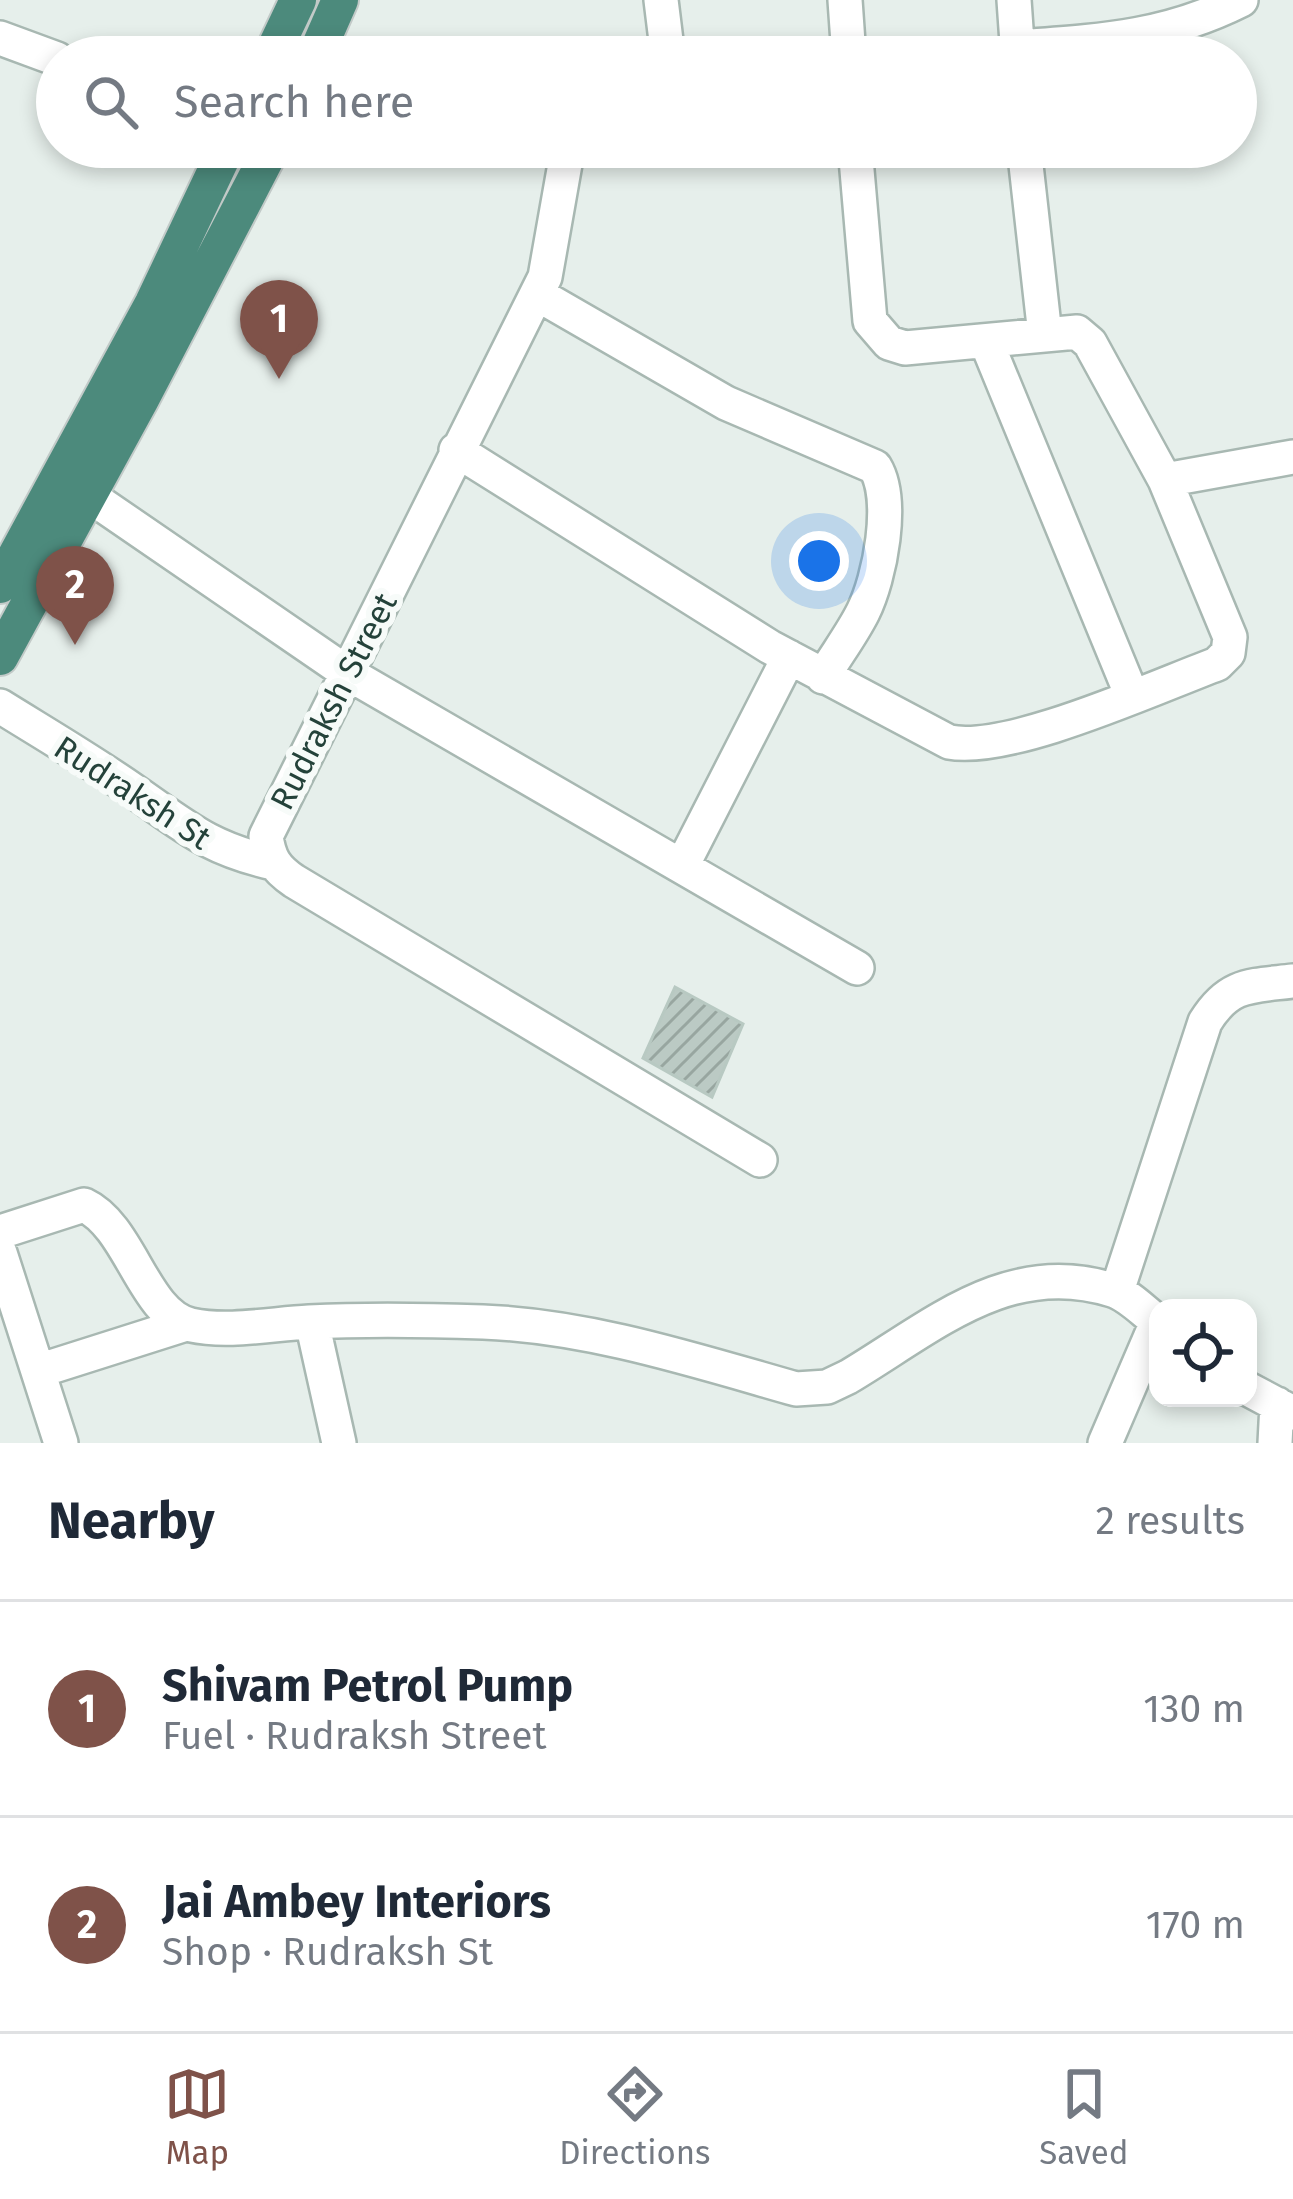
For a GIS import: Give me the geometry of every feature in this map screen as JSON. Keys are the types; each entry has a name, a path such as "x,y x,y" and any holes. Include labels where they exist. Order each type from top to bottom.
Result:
{"highway":[{"path":"281,36 298,0"},
{"path":"324,36 340,0"},
{"path":"0,585 143,322 217,168"},
{"path":"0,657 261,168"}],"street":[{"path":"661,0 665,36"},
{"path":"845,0 848,36"},
{"path":"1015,0 1017,36"},
{"path":"1140,36 1169,30 1241,0"},
{"path":"0,38 36,51"},
{"name":"Rudraksh Street","path":"273,863 266,836 545,278 565,168"},
{"path":"456,450 789,657 913,726 967,746 1060,722 1216,664 1228,653 1230,637 1165,480 1090,343 1078,332 905,349 877,332 871,321 857,168"},
{"path":"1026,168 1045,334"},
{"path":"536,294 726,403 875,467 886,496 874,587 823,676"},
{"path":"986,341 1132,696"},
{"path":"1165,480 1293,458"},
{"path":"88,495 349,674 857,968"},
{"path":"682,866 789,657"},
{"name":"Rudraksh St","path":"0,706 188,831 234,854 273,863"},
{"path":"273,863 294,881 760,1160"},
{"path":"1117,1291 1205,1022 1218,1000 1235,990 1293,981"},
{"path":"0,1232 84,1205 102,1214 165,1310 186,1324"},
{"path":"0,1253 61,1443"},
{"path":"38,1371 186,1324 223,1328 312,1322 488,1322 615,1340 796,1389 827,1387 848,1377 986,1294 1012,1285 1042,1281 1117,1291 1149,1315"},
{"path":"312,1322 338,1443"},
{"path":"1106,1443 1149,1343"},
{"path":"1273,1402 1276,1443"}],"building":[{"path":"675,987 743,1024 712,1097 643,1058"}],"place":[{"name":"Shivam Petrol Pump","path":"279,379"},
{"name":"Jai Ambey Interiors","path":"75,645"}]}
